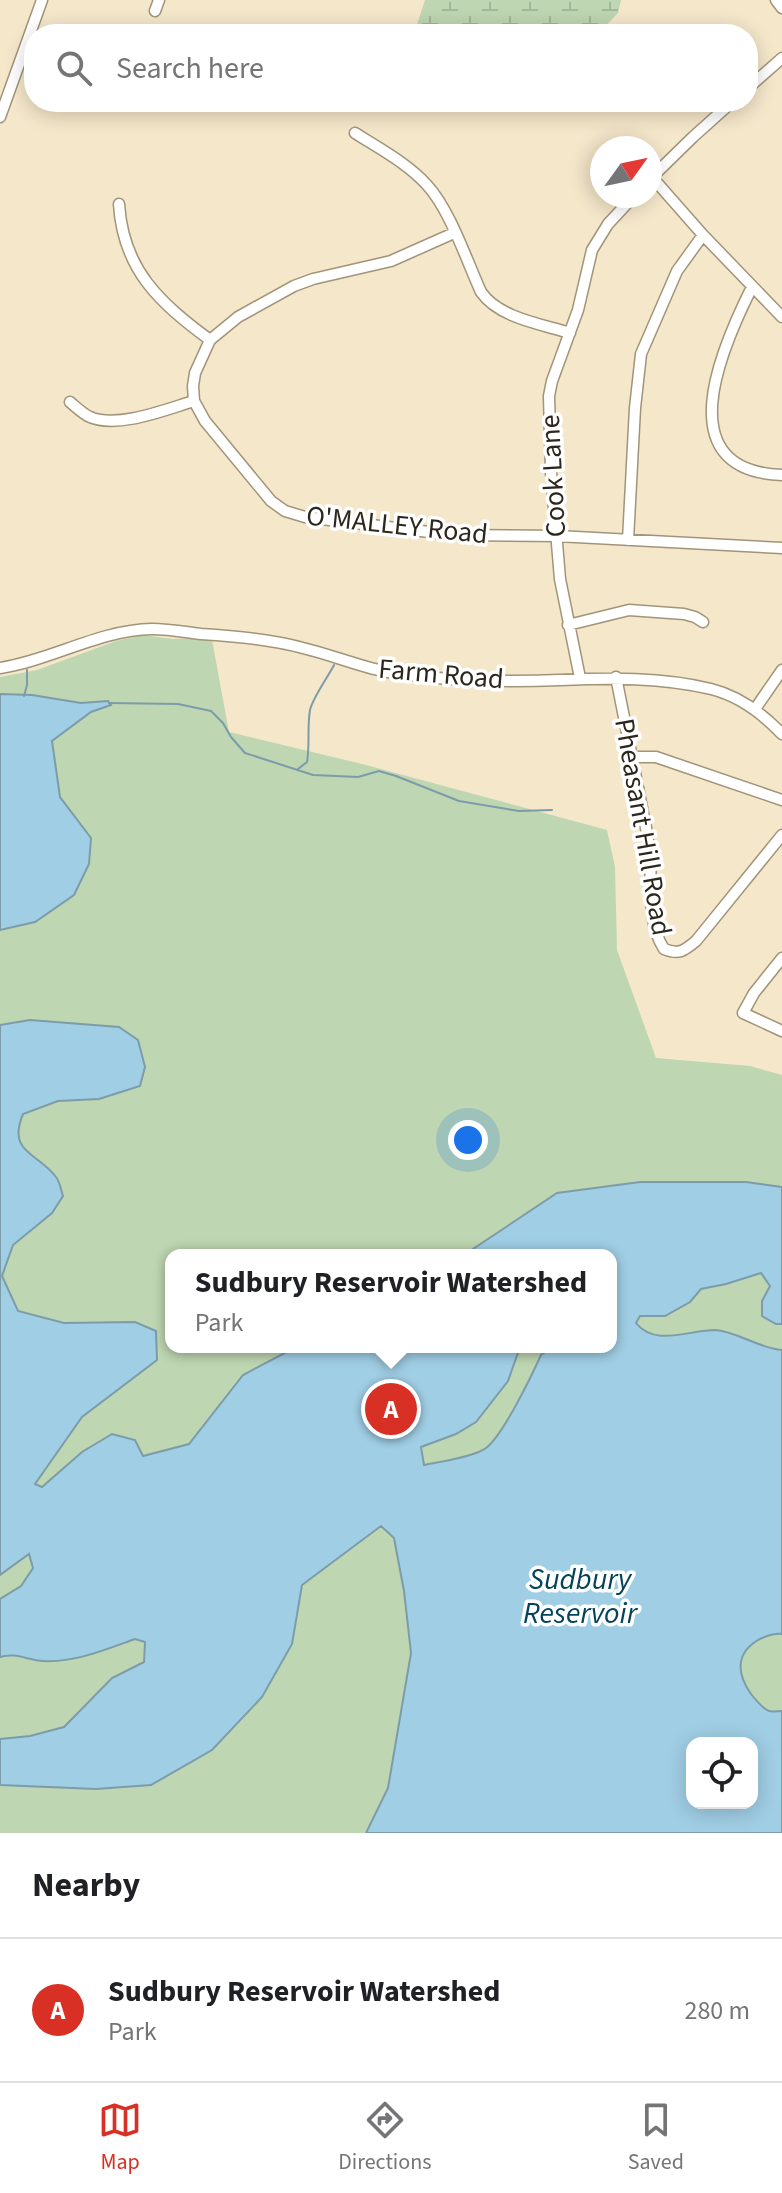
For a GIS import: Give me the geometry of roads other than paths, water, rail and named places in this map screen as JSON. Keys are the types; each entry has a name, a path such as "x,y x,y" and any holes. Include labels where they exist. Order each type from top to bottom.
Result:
{"street":[{"path":"33,24 42,0"},
{"path":"776,0 782,8"},
{"path":"0,117 24,50"},
{"path":"758,79 782,58"},
{"path":"662,167 721,112"},
{"path":"355,133 400,162 421,179 439,201 481,292 492,304 524,319 570,333"},
{"path":"662,190 782,317"},
{"path":"119,204 122,231 138,271 167,305 210,340"},
{"name":"Cook Lane","path":"580,678 560,579 551,472 549,396 599,236 621,208"},
{"path":"70,402 90,417 112,421 155,413 194,401 195,373 210,340 238,317 294,286 391,261 454,233"},
{"path":"628,540 641,354 677,271 703,235"},
{"path":"752,287 736,320 714,386 712,430 726,455 737,465 782,475"},
{"name":"O'MALLEY Road","path":"194,401 205,421 271,501 291,513 454,535 557,536 782,548"},
{"path":"568,625 629,610 688,614 703,622"},
{"name":"Farm Road","path":"0,668 38,660 110,634 155,629 291,645 364,668 409,675 470,680 616,677 712,689 755,709 782,734"},
{"path":"755,709 782,670"},
{"name":"Pheasant Hill Road","path":"616,677 650,859 654,926 664,949 675,953 684,951 696,941 782,835"},
{"path":"631,757 656,757 782,800"},
{"path":"782,958 754,993 743,1013 782,1031"}],"water":[{"path":"0,694 32,695 81,703 108,701 111,705 91,712 52,741 60,797 91,838 89,864 74,895 35,922 0,930"},
{"name":"Sudbury Reservoir","path":"30,1020 119,1027 138,1040 145,1067 140,1086 99,1099 58,1101 23,1114 19,1127 21,1144 56,1177 63,1196 52,1213 13,1245 2,1276 18,1311 64,1323 135,1322 156,1331 157,1360 82,1417 35,1484 42,1487 82,1452 112,1434 135,1440 143,1456 189,1444 243,1375 285,1353 518,1353 508,1381 476,1422 456,1434 421,1447 424,1465 481,1451 493,1441 508,1419 544,1353 617,1353 617,1249 473,1249 557,1193 640,1182 746,1182 782,1187 782,1324 762,1316 762,1301 770,1286 761,1273 701,1289 690,1302 665,1316 640,1316 636,1323 644,1330 662,1336 715,1330 782,1350 782,1634 767,1636 751,1646 742,1658 741,1672 751,1694 764,1708 782,1711 782,1833 366,1833 388,1788 411,1653 394,1538 381,1526 302,1585 292,1644 262,1697 212,1750 151,1785 96,1789 0,1785 0,1739 30,1736 64,1727 112,1678 144,1662 145,1642 135,1639 67,1660 37,1660 11,1655 0,1657 0,1599 21,1586 33,1568 29,1554 0,1575 0,1025"}],"waterway":[{"path":"298,769 307,762 312,705 334,665"},
{"path":"24,696 27,670"},
{"path":"109,703 178,704 211,711 245,753 313,775 358,777 379,771 459,801 519,811 552,810"}],"place":[{"name":"Sudbury Reservoir Watershed","path":"391,1409"}]}
